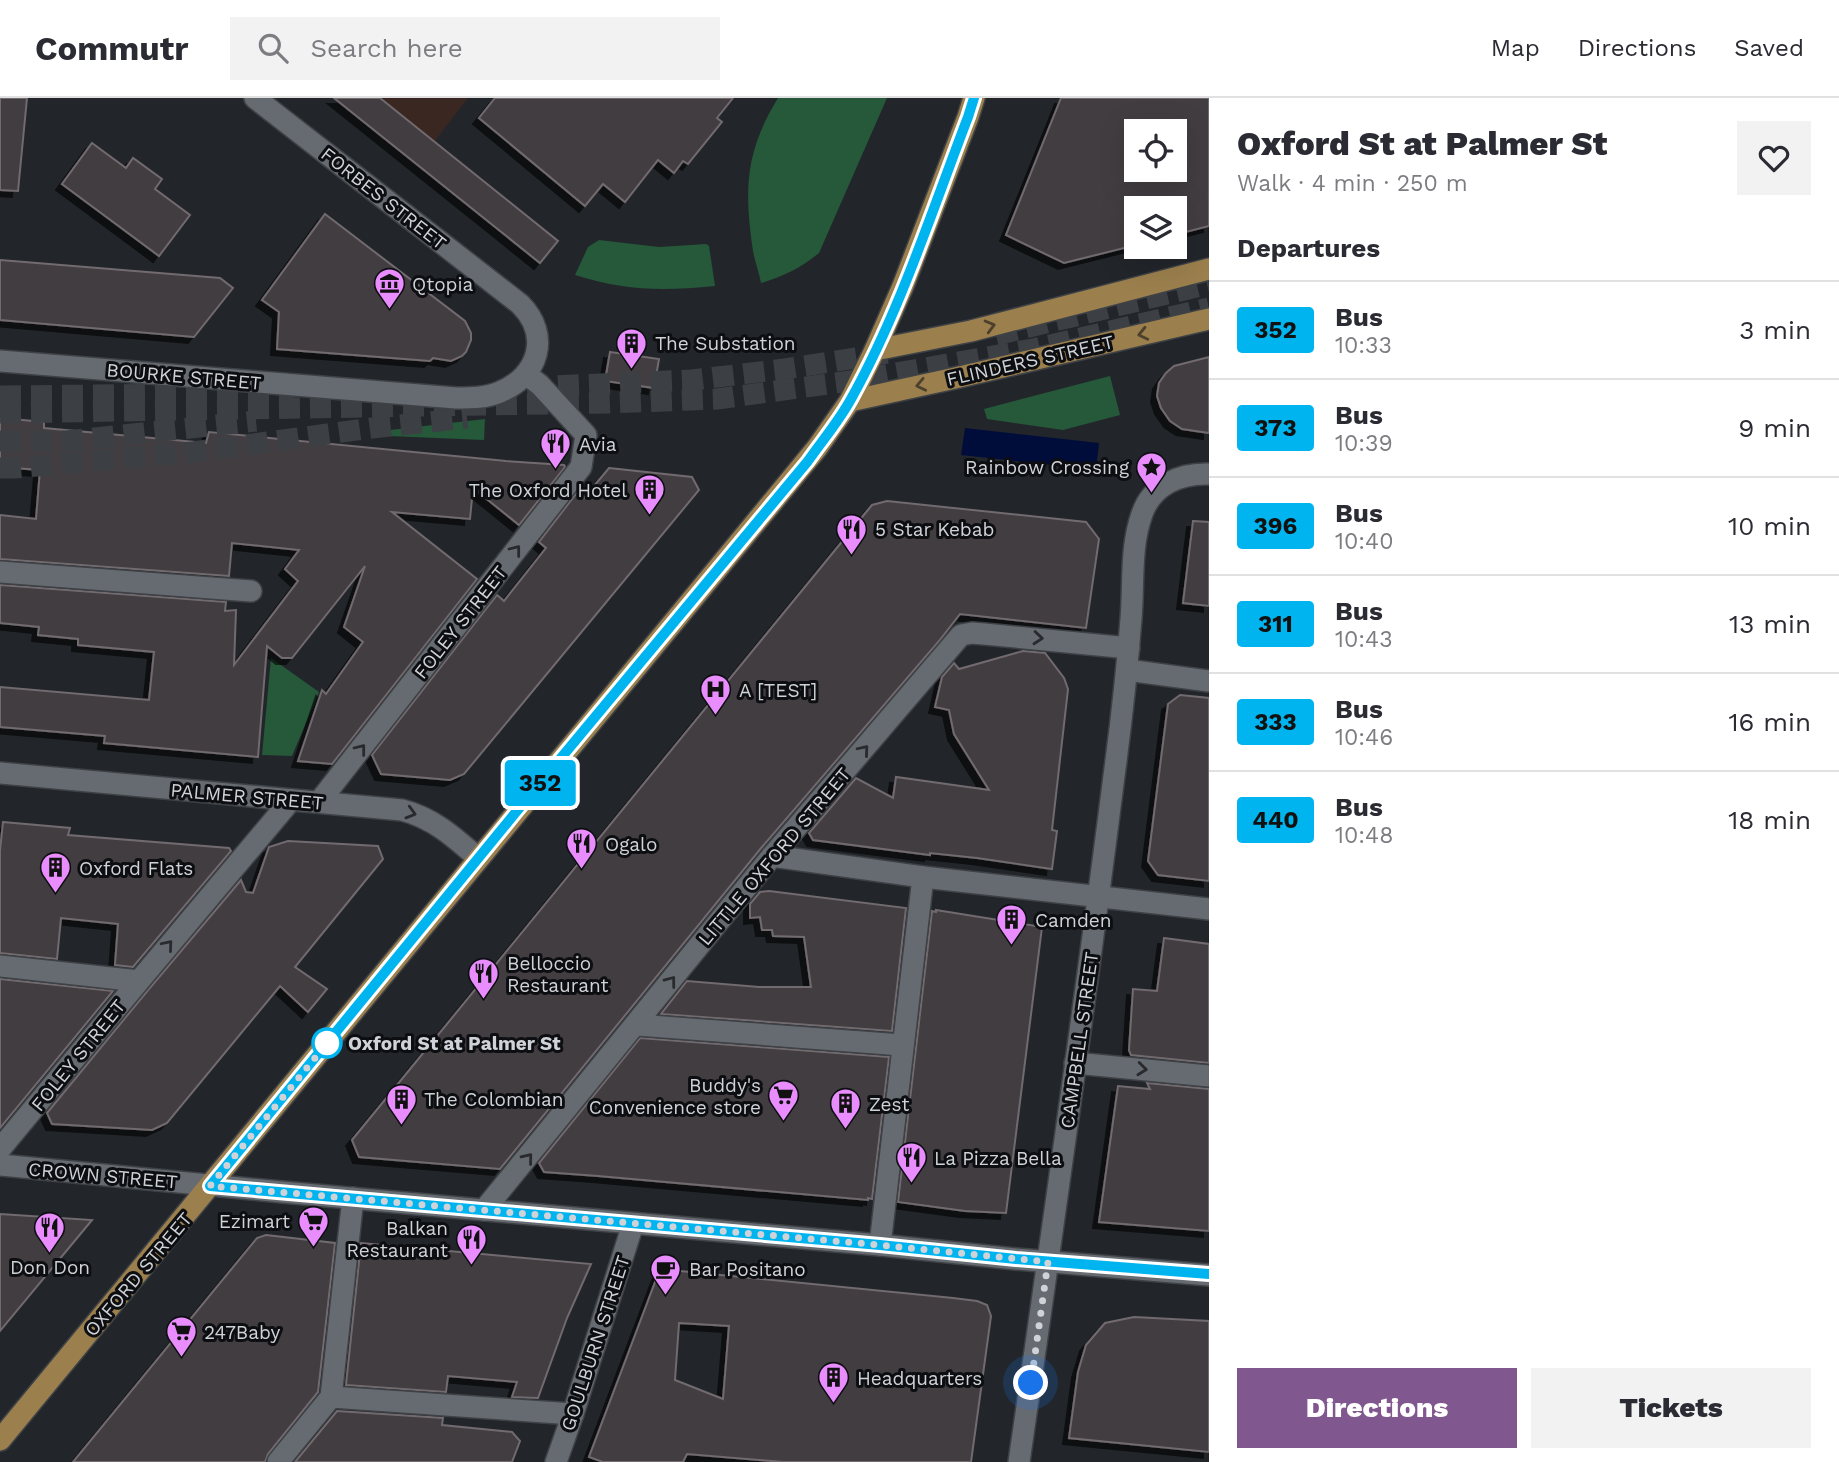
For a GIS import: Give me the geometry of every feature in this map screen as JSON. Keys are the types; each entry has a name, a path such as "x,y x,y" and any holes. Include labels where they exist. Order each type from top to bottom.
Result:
{"main road":[{"name":"OXFORD STREET","path":"0,1440 808,461 850,401 876,349 906,278 971,104 979,98"},
{"path":"876,349 971,331 1209,269"},
{"name":"FLINDERS STREET","path":"850,401 1209,319"}],"street":[{"name":"FORBES STREET","path":"255,98 528,312 537,333 538,349 526,374"},
{"name":"BOURKE STREET","path":"0,361 456,398 487,396 500,392 526,374"},
{"name":"FOLEY STREET","path":"319,802 581,467 586,435 540,385 526,374"},
{"name":"CAMPBELL STREET","path":"1019,1462 1099,895 1127,670 1135,545 1143,511 1152,494 1178,477 1195,473 1209,474"},
{"path":"0,572 251,591"},
{"name":"LITTLE OXFORD STREET","path":"484,1210 772,856 961,635 972,633 1129,648"},
{"path":"1127,670 1209,681"},
{"name":"PALMER STREET","path":"0,773 402,810 418,814 447,830 478,858"},
{"name":"FOLEY STREET","path":"0,1149 291,800"},
{"path":"772,856 923,877 1209,909"},
{"path":"880,1245 923,877"},
{"path":"0,966 139,981"},
{"path":"637,1025 902,1045"},
{"path":"1075,1063 1209,1076"},
{"name":"CROWN STREET","path":"0,1165 1209,1275"},
{"path":"278,1462 331,1397 353,1198"},
{"name":"GOULBURN STREET","path":"555,1462 634,1224"},
{"path":"331,1397 573,1414"}],"shaded area":[{"path":"334,98 468,98 434,142"},
{"path":"965,428 1099,443 1096,470 961,455"}],"green space":[{"path":"778,98 887,98 819,253 791,271 761,283 753,251 748,190 753,154"},
{"path":"599,240 659,247 706,244 709,246 715,286 678,289 628,287 575,275 588,247"},
{"path":"1110,376 1120,415 1063,430 987,419 984,409"},
{"path":"485,419 484,440 389,436 390,430"},
{"path":"271,658 319,692 292,756 262,755"}],"building":[{"path":"0,98 27,98 18,191 0,190"},
{"path":"334,98 380,98 558,241 540,263"},
{"path":"495,98 733,98 717,118 722,122 688,164 683,161 674,173 658,160 625,202 603,184 585,206 479,118"},
{"path":"1061,98 1209,98 1209,226 1187,232 1187,196 1124,196 1124,248 1064,263 1006,235"},
{"path":"92,143 126,168 133,158 162,179 155,189 190,215 159,256 62,184"},
{"path":"325,214 465,321 471,333 471,340 462,356 451,361 433,358 430,361 277,349 279,312 262,300"},
{"path":"0,260 220,278 233,288 194,337 0,320"},
{"name":"The Substation","path":"610,352 659,359 654,388 605,381"},
{"path":"1209,357 1209,433 1182,429 1170,421 1161,408 1157,396 1159,383 1174,366"},
{"path":"0,418 44,422 44,428 206,443 209,432 565,467 519,525 473,488 470,519 392,512 477,579 332,764 298,761 322,690 326,694 363,642 344,627 365,566 292,658 282,658 267,646 258,757 104,743 105,736 0,727 0,687 149,700 154,652 78,645 78,639 38,635 39,627 0,623 0,585 226,602 225,611 236,610 234,665 298,581 285,569 299,550 232,543 229,576 0,559 0,515 36,519 40,470 0,467"},
{"path":"609,468 692,477 699,490 464,774 450,780 381,774 372,755 497,595 504,601 546,548 539,542 579,490 584,498"},
{"path":"887,501 1086,522 1099,539 1086,628 960,614 762,847 500,1169 359,1157 352,1140 872,505"},
{"path":"1193,521 1209,522 1209,606 1183,603"},
{"path":"1023,651 1045,653 1064,678 1068,689 1052,830 1057,831 1052,869 813,840 809,833 856,778 893,798 896,777 989,790 954,734 949,710 935,707 942,677 954,663 959,669"},
{"path":"1180,695 1209,698 1209,881 1158,875 1148,861 1168,704"},
{"path":"3,822 70,828 68,835 229,848 231,851 133,967 115,965 118,924 61,918 57,959 0,953 0,851"},
{"path":"288,841 378,846 383,859 295,967 327,989 308,1012 280,986 167,1123 152,1130 52,1124 47,1113 149,989 241,880 246,892 253,893 269,847"},
{"path":"760,892 906,908 892,1031 661,1014 687,981 759,987 811,987 804,937 773,936 772,930 762,930 760,917 750,918 750,904"},
{"path":"932,911 1042,927 1006,1213 965,1211 898,1202"},
{"path":"1164,938 1209,944 1209,1063 1131,1055 1129,1050 1133,989 1157,991"},
{"path":"0,979 113,991 0,1128"},
{"path":"640,1038 889,1057 872,1199 544,1172 539,1163"},
{"path":"1147,1083 1209,1089 1209,1231 1099,1222 1118,1086 1150,1089"},
{"path":"0,1214 92,1220 0,1331"},
{"path":"266,1235 335,1243 318,1392 268,1454 265,1462 73,1462 257,1238"},
{"path":"361,1243 591,1264 567,1318 538,1398 512,1397 517,1382 448,1376 446,1392 346,1385"},
{"path":"660,1269 953,1298 987,1305 991,1316 971,1462 784,1462 687,1454 683,1462 603,1462 589,1457","holes":["679,1323 729,1326 723,1399 675,1380"]},
{"path":"1134,1317 1209,1321 1209,1452 1069,1438 1078,1372 1086,1345 1105,1323"},
{"path":"337,1411 443,1418 442,1425 512,1432 520,1441 512,1462 295,1462"}],"tunnel":[{"path":"996,335 1209,284"},
{"path":"0,413 717,399 857,380 1033,349 1209,308"},
{"path":"527,387 692,380 888,353"},
{"path":"0,396 295,393"},
{"path":"0,468 193,452 467,418"},
{"path":"0,441 66,441 256,421"}],"bus line":[{"name":"352","path":"974,98 894,307 859,384 837,420 808,461 210,1186 1209,1274"}],"place":[{"name":"Qtopia","path":"389,311"},
{"name":"The Substation","path":"632,370"},
{"name":"Avia","path":"556,471"},
{"name":"Rainbow Crossing","path":"1152,494"},
{"name":"The Oxford Hotel","path":"650,517"},
{"name":"5 Star Kebab","path":"852,556"},
{"name":"A [TEST]","path":"716,717"},
{"name":"Ogalo","path":"582,871"},
{"name":"Oxford Flats","path":"56,895"},
{"name":"Camden","path":"1012,947"},
{"name":"Belloccio Restaurant","path":"484,1001"},
{"name":"Oxford St at Palmer St","path":"327,1043"},
{"name":"Buddy's Convenience store","path":"784,1123"},
{"name":"The Colombian","path":"401,1126"},
{"name":"Zest","path":"846,1131"},
{"name":"La Pizza Bella","path":"911,1185"},
{"name":"Ezimart","path":"313,1248"},
{"name":"Don Don","path":"50,1255"},
{"name":"Balkan Restaurant","path":"471,1266"},
{"name":"Bar Positano","path":"666,1296"},
{"name":"247Baby","path":"181,1359"},
{"name":"Headquarters","path":"834,1405"}],"route":[{"path":"327,1043 329,1041 210,1186 1048,1262 1031,1383"}]}
